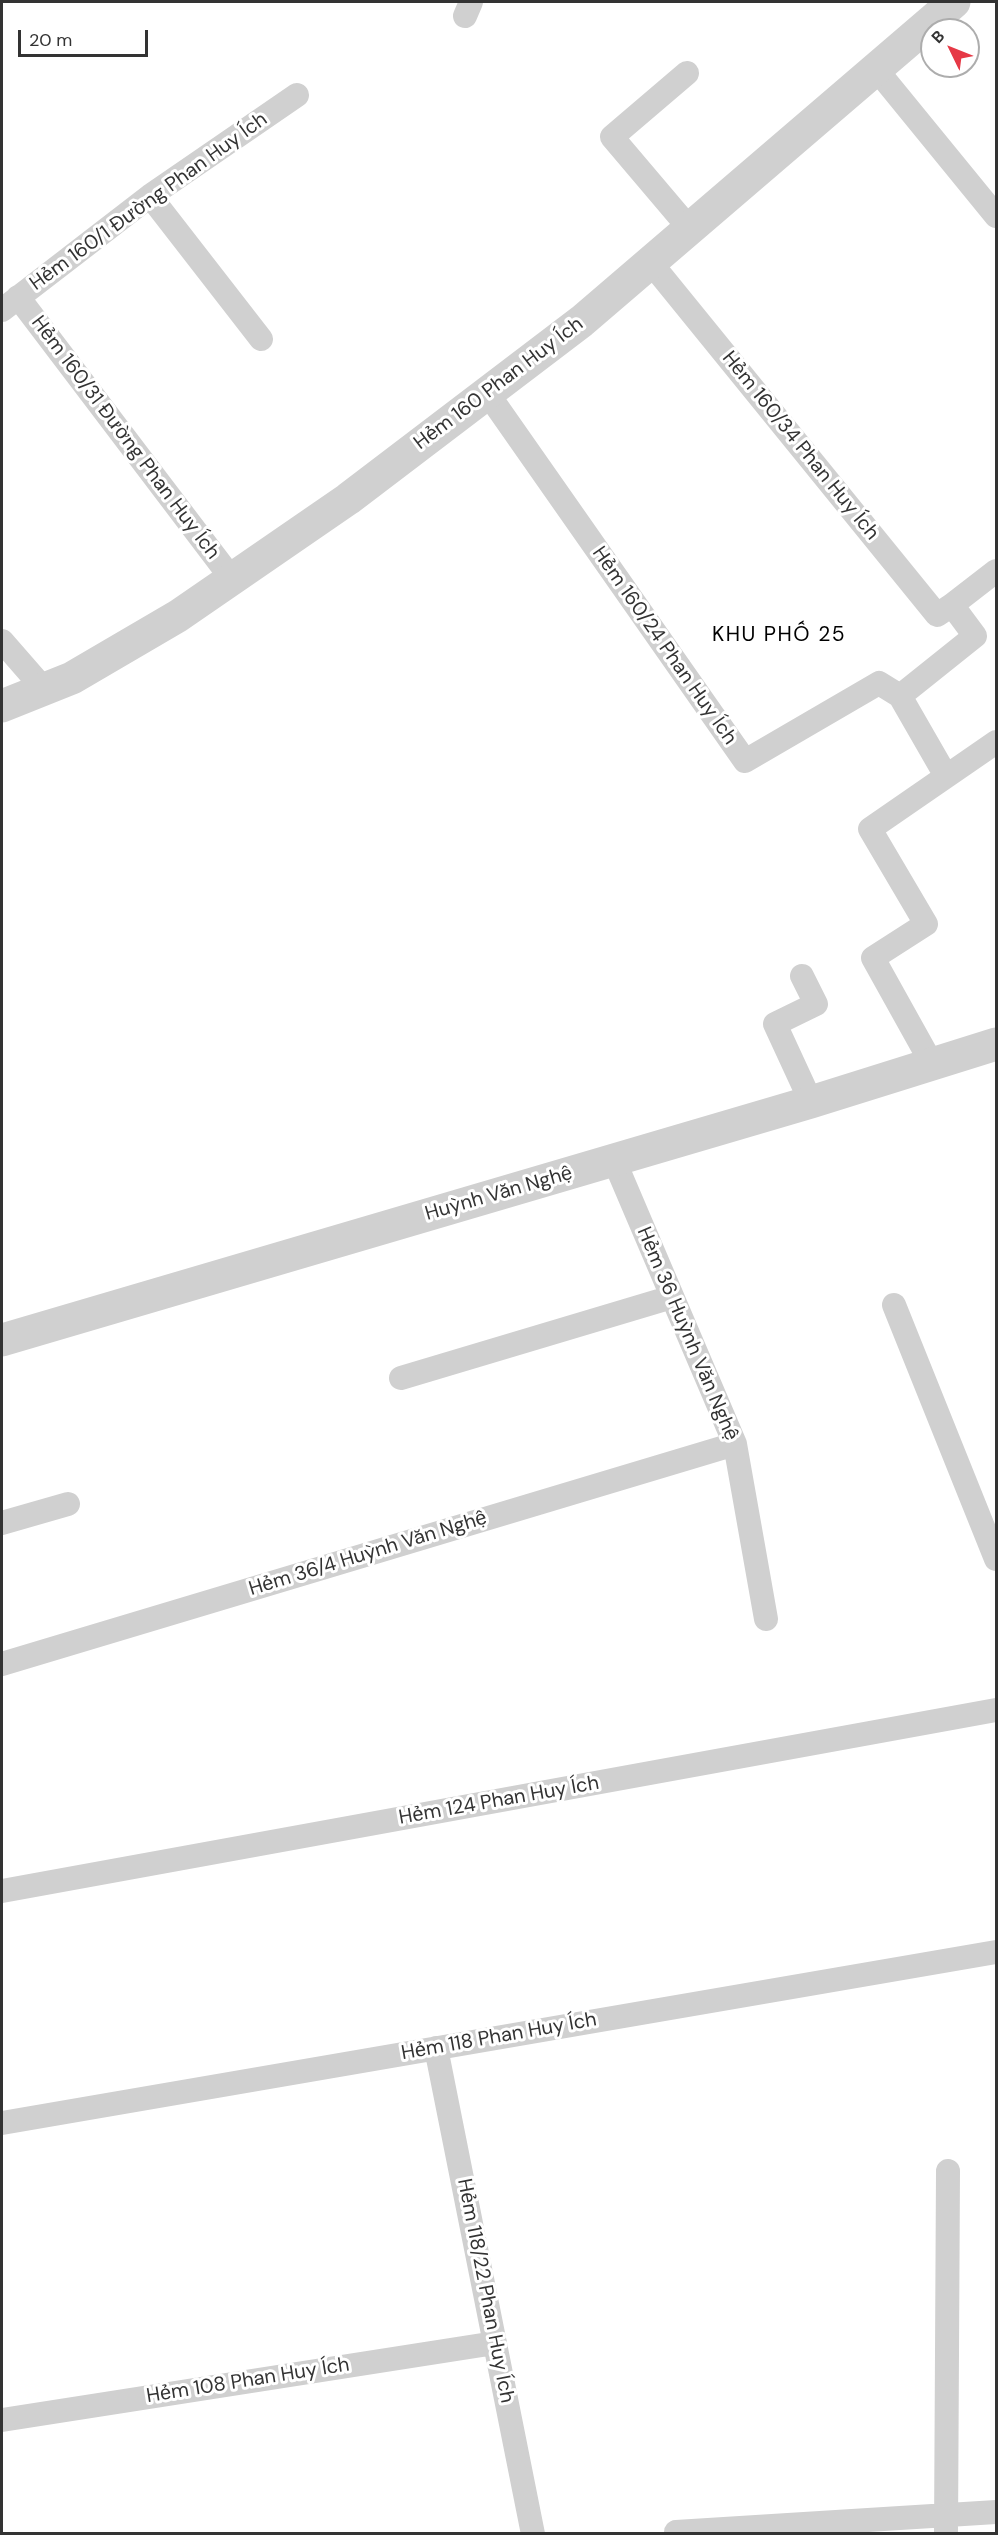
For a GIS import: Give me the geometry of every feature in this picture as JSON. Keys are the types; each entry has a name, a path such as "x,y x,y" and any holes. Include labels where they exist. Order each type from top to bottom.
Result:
{"street":[{"name":"Hẻm 160 Phan Huy Ích","path":"2,706 72,678 178,616 348,499 582,321 954,2"},
{"name":"Huỳnh Văn Nghệ","path":"2,1340 811,1102 996,1044"}],"lane":[{"path":"876,69 996,216"},
{"path":"687,73 612,137 690,229"},
{"name":"Hẻm 160/1 Đường Phan Huy Ích","path":"10,304 150,196 297,95"},
{"path":"150,196 261,339"},
{"name":"Hẻm 160/34 Phan Huy Ích","path":"651,263 937,615 952,605"},
{"name":"Hẻm 160/31 Đường Phan Huy Ích","path":"10,304 232,579"},
{"name":"Hẻm 160/24 Phan Huy Ích","path":"488,394 745,761 879,684 900,696"},
{"path":"946,776 900,696 975,636 952,605 996,571"},
{"path":"2,641 43,688"},
{"path":"932,1064 873,958 926,924 870,829 996,742"},
{"path":"802,976 816,1004 775,1024 811,1102"},
{"name":"Hẻm 36 Huỳnh Văn Nghệ","path":"614,1160 735,1444 766,1619"},
{"path":"401,1378 672,1297"},
{"path":"894,1305 996,1559"},
{"name":"Hẻm 36/4 Huỳnh Văn Nghệ","path":"2,1664 735,1444"},
{"path":"2,1523 68,1504"},
{"name":"Hẻm 124 Phan Huy Ích","path":"2,1891 996,1710"},
{"name":"Hẻm 118 Phan Huy Ích","path":"2,2123 996,1952"},
{"name":"Hẻm 118/22 Phan Huy Ích","path":"436,2048 533,2534"},
{"path":"946,2524 948,2171"},
{"name":"Hẻm 108 Phan Huy Ích","path":"2,2420 495,2343"},
{"path":"676,2532 946,2524 996,2512"}],"district":[{"name":"KHU PHỐ 25","path":"779,635"}]}
